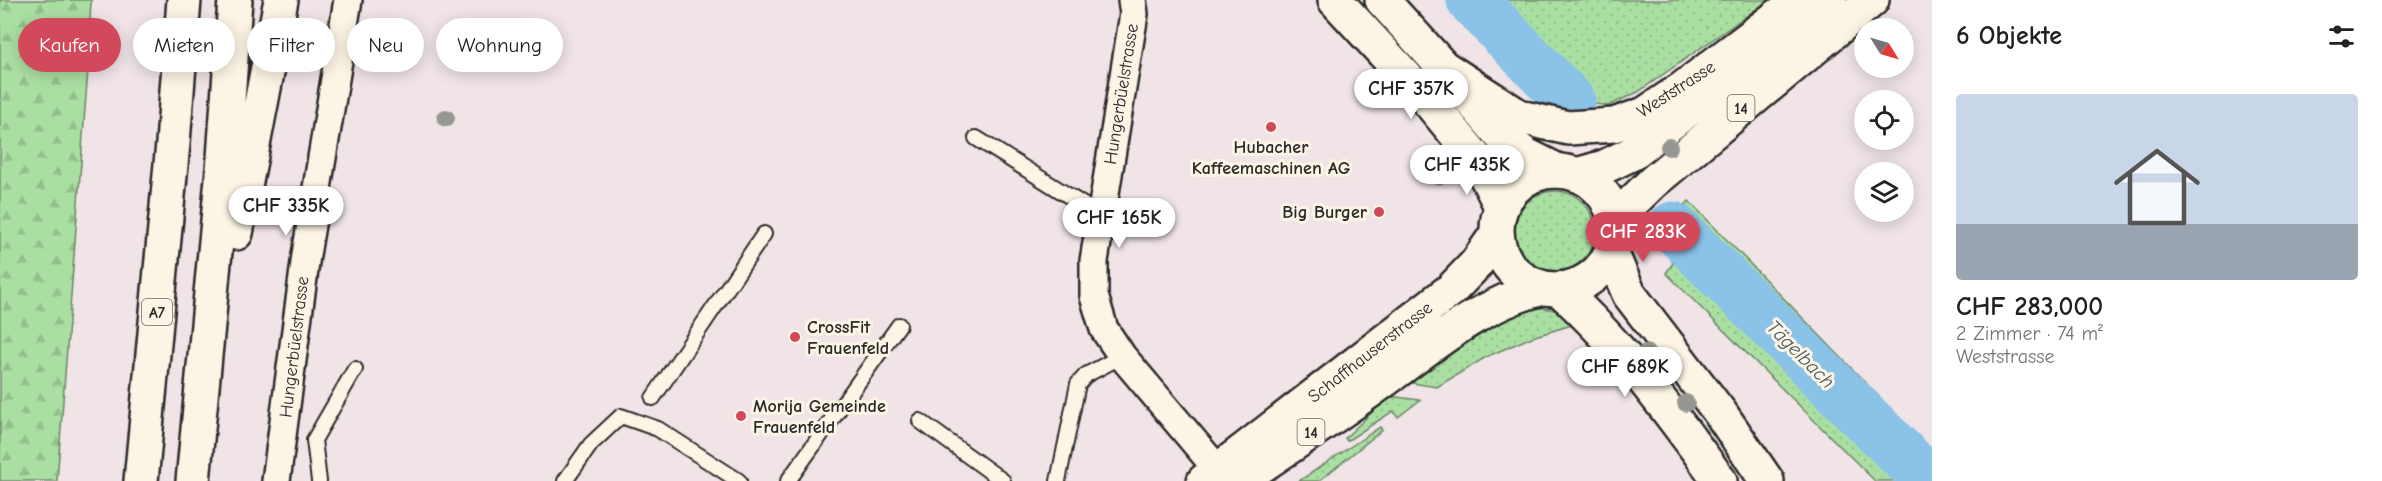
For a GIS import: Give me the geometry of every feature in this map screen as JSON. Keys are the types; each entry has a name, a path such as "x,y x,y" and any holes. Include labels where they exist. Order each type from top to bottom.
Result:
{"main road":[{"name":"A7","path":"165,0 173,143"},
{"name":"A7","path":"141,481 184,0"},
{"path":"193,481 202,409 236,0"},
{"path":"202,409 281,0"},
{"path":"1335,0 1431,104 1479,162 1499,221 1501,254 1512,270 1527,282 1551,289 1593,320 1659,398 1720,481"},
{"name":"Weststrasse","path":"1382,0 1505,140 1526,155 1567,173"},
{"name":"Weststrasse","path":"1443,67 1520,117 1568,128 1614,125 1645,114 1682,89 1799,0"},
{"name":"14","path":"1567,173 1604,167 1631,154 1830,0"},
{"name":"14","path":"1614,220 1653,182 1872,0"},
{"path":"1499,221 1511,191 1524,180 1540,173 1567,173 1594,185 1607,201 1614,220 1614,239 1611,252 1603,266 1590,278 1575,286 1551,289"},
{"name":"Schaffhauserstrasse","path":"1224,478 1452,289 1476,264 1499,221"},
{"path":"1611,252 1629,294 1721,414 1767,481"},
{"name":"Schaffhauserstrasse","path":"1224,478 1372,390 1474,316 1520,294 1551,289"}],"street":[{"name":"Hungerbüelstrasse","path":"276,481 315,239 348,0"},
{"name":"Hungerbüelstrasse","path":"1132,0 1134,14 1094,261 1094,296 1104,329 1122,356 1224,478"}],"lane":[{"path":"976,138 1101,216"},
{"path":"653,398 764,234"},
{"path":"788,481 899,325"},
{"path":"1058,481 1078,384 1086,375 1122,356"},
{"path":"319,481 314,440 355,369"},
{"path":"565,481 591,444 621,416 658,429 739,481"},
{"path":"920,421 1003,481"}],"green space":[{"path":"0,0 91,0 90,18 18,18 18,72 88,72 57,481 0,481"},
{"path":"1452,0 1493,0 1567,80 1538,96"},
{"path":"1490,0 1769,0 1638,92 1608,106 1585,102"},
{"path":"1555,191 1570,194 1583,203 1592,216 1595,231 1592,246 1583,259 1570,268 1555,271 1540,268 1527,259 1518,246 1515,231 1518,216 1527,203 1540,194"},
{"path":"1689,201 1932,451 1932,481 1875,481 1666,273 1673,263 1666,246 1668,230"},
{"path":"1532,306 1560,311 1576,320 1572,325 1532,337 1486,357 1437,387 1406,382 1474,331"},
{"path":"1389,396 1420,400 1398,417 1393,411 1347,441 1345,438"},
{"path":"1380,427 1382,430 1319,481 1299,481"}],"waterway":[{"name":"Tägelbach","path":"1472,0 1570,101"},
{"name":"Tägelbach","path":"1673,227 1929,481"}],"place":[{"name":"Hubacher Kaffeemaschinen AG","path":"1271,127"},
{"name":"Big Burger","path":"1379,212"},
{"name":"CrossFit Frauenfeld","path":"795,337"},
{"name":"Morija Gemeinde Frauenfeld","path":"741,416"}]}
